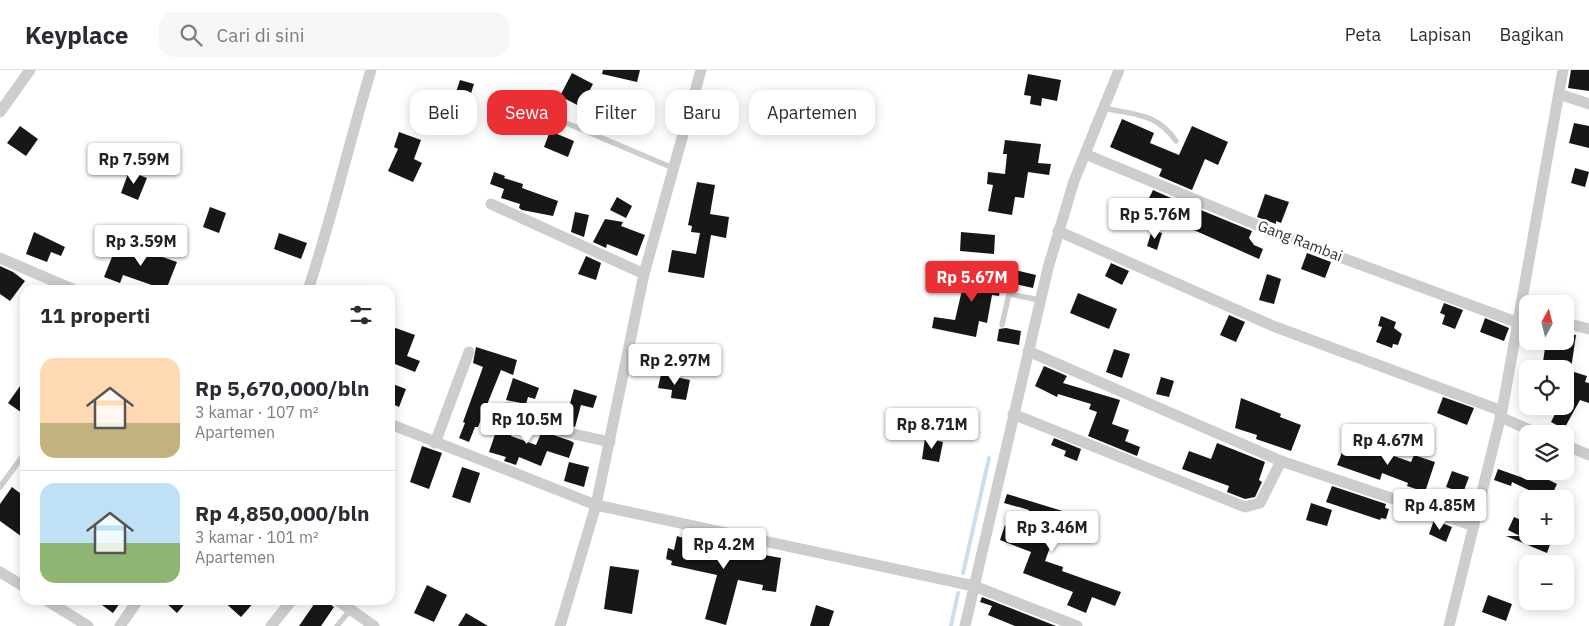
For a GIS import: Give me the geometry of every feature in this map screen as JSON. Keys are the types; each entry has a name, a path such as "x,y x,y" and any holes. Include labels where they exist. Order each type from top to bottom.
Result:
{"street":[{"path":"0,112 30,70"},
{"path":"310,285 322,248 335,195 371,70"},
{"path":"560,626 596,505 644,274 701,70"},
{"path":"965,626 1013,414 1058,231 1074,180 1119,70"},
{"path":"1525,295 1563,70"},
{"path":"1559,94 1589,104"},
{"name":"Gang Rambai","path":"1085,154 1291,239 1519,315"},
{"path":"491,204 644,274"},
{"path":"1058,231 1273,326 1501,414 1522,425"},
{"path":"0,258 63,285"},
{"path":"1574,325 1589,328"},
{"path":"1448,626 1501,414 1519,326"},
{"path":"1028,351 1282,460 1474,526"},
{"path":"435,443 469,352"},
{"path":"509,407 560,431 610,442"},
{"path":"1013,414 1245,507 1260,503 1282,460"},
{"path":"395,426 596,505 974,586 1077,626"},
{"path":"1574,449 1589,455"},
{"path":"0,572 20,584"},
{"path":"54,605 88,626"},
{"path":"120,626 135,605"},
{"path":"271,626 288,605"},
{"path":"345,605 374,626"}],"lane":[{"path":"1104,108 1154,120 1166,126 1176,141"},
{"path":"567,123 673,168"},
{"path":"1002,325 1009,294 1040,300"},
{"path":"0,487 20,460"},
{"path":"337,626 351,609"}],"building":[{"path":"603,70 640,70 637,82 602,74"},
{"path":"1571,70 1589,70 1589,91 1568,88"},
{"path":"572,73 593,84 590,90 577,90 577,105 567,100 567,90 563,90"},
{"path":"1028,74 1061,80 1057,101 1042,98 1041,106 1030,104 1031,96 1024,95"},
{"path":"460,80 474,84 472,90 457,90"},
{"path":"1122,119 1154,133 1150,143 1179,155 1192,126 1228,142 1218,165 1205,159 1192,190 1159,176 1162,169 1110,147"},
{"path":"1574,123 1589,126 1589,148 1569,143"},
{"path":"20,126 38,139 26,156 7,143"},
{"path":"399,132 421,140 414,159 422,163 413,182 388,171 398,149 394,147"},
{"path":"548,135 560,135 574,141 568,157 544,147"},
{"path":"1005,140 1041,144 1038,163 1051,164 1049,175 1028,172 1024,198 1015,197 1012,215 988,211 993,185 987,184 988,172 1005,174 1007,154 1003,154"},
{"path":"1575,168 1589,172 1585,187 1571,183"},
{"path":"129,171 147,178 138,200 121,193"},
{"path":"494,172 505,176 504,178 523,184 522,188 558,201 553,216 522,210 519,208 520,204 501,198 504,189 490,184"},
{"path":"697,182 715,185 710,214 729,217 726,238 711,235 704,278 668,272 672,250 696,254 700,233 691,232 692,226 688,225"},
{"path":"1153,190 1171,198 1166,207 1148,200"},
{"path":"1265,194 1289,202 1281,223 1276,221 1276,224 1257,217"},
{"path":"617,197 632,206 626,218 610,210"},
{"path":"210,207 226,213 219,233 203,227"},
{"path":"1196,208 1252,231 1249,238 1254,245 1263,249 1259,259 1187,227"},
{"path":"575,212 589,215 584,237 571,232"},
{"path":"605,219 623,222 621,226 645,235 637,256 607,244 606,248 593,242"},
{"path":"1152,230 1162,233 1157,250 1147,246"},
{"path":"34,232 65,247 61,256 51,252 47,262 26,254"},
{"path":"961,232 995,235 994,254 960,251"},
{"path":"279,233 307,243 301,259 274,249"},
{"path":"130,246 177,262 168,285 152,285 123,275 120,283 104,277 116,247 128,251"},
{"path":"1307,253 1331,262 1325,278 1301,269"},
{"path":"586,256 601,263 596,280 578,274"},
{"path":"1111,263 1129,271 1122,285 1105,276"},
{"path":"0,266 13,272 25,281 20,285 10,301 0,294"},
{"path":"966,270 1002,276 999,296 992,295 987,323 979,321 976,337 932,328 934,317 955,320 962,290 956,289 959,272 966,274"},
{"path":"1015,270 1036,275 1033,288 1011,283"},
{"path":"1267,274 1281,279 1274,304 1259,300"},
{"path":"1078,293 1117,309 1109,329 1070,313"},
{"path":"1444,303 1463,310 1455,329 1442,324 1445,315 1440,313"},
{"path":"1229,315 1245,322 1236,342 1220,335"},
{"path":"1381,316 1396,322 1394,328 1402,334 1398,345 1393,344 1392,348 1376,342 1382,327 1378,326"},
{"path":"1485,318 1509,328 1504,341 1480,332"},
{"path":"395,328 415,335 407,356 420,361 415,372 395,364"},
{"path":"1006,328 1021,331 1019,345 997,341 999,329"},
{"path":"476,347 517,360 513,375 501,370 478,427 475,427 469,442 459,438 483,367 473,363"},
{"path":"1114,349 1130,354 1122,378 1106,372"},
{"path":"1545,350 1574,350 1572,360 1543,360"},
{"path":"1044,366 1067,376 1063,383 1120,400 1112,424 1129,430 1125,441 1140,447 1137,456 1088,436 1097,412 1089,409 1091,404 1058,394 1057,397 1035,386"},
{"path":"1574,372 1587,376 1585,382 1589,383 1589,403 1580,400 1574,411"},
{"path":"661,374 690,380 686,400 671,398 672,390 658,388"},
{"path":"1161,377 1174,381 1169,397 1156,394"},
{"path":"513,378 539,388 535,399 528,397 526,404 506,400"},
{"path":"395,385 406,389 399,407 395,405"},
{"path":"20,386 20,411 8,403"},
{"path":"574,389 597,396 593,408 581,405 575,427 557,421 562,405 569,407"},
{"path":"1443,397 1474,408 1467,425 1437,413"},
{"path":"1241,398 1281,414 1280,417 1301,425 1291,451 1256,439 1257,435 1235,428"},
{"path":"503,411 512,417 507,432 512,433 511,436 536,445 542,431 571,441 574,443 569,458 547,451 541,466 519,457 516,465 504,461 506,457 489,452"},
{"path":"1554,415 1572,415 1566,425 1557,425 1551,422"},
{"path":"925,438 943,442 939,462 922,459"},
{"path":"1054,438 1081,449 1077,461 1064,456 1066,451 1051,445"},
{"path":"1217,443 1265,462 1259,480 1262,482 1255,497 1245,499 1227,492 1229,486 1182,469 1189,451 1211,459"},
{"path":"1345,445 1366,452 1368,447 1411,462 1414,455 1435,462 1425,492 1407,486 1408,483 1382,473 1380,480 1337,465"},
{"path":"422,446 442,453 429,489 410,482"},
{"path":"569,462 589,467 584,487 564,481"},
{"path":"462,467 480,473 470,503 452,497"},
{"path":"1498,469 1519,476 1519,480 1549,480 1557,484 1554,490 1528,490 1512,482 1511,486 1494,480"},
{"path":"1452,471 1469,477 1463,493 1446,487"},
{"path":"1332,486 1386,504 1385,508 1389,509 1386,519 1381,518 1380,520 1326,502"},
{"path":"12,487 20,493 20,535 0,521 0,504"},
{"path":"1007,494 1069,513 1068,516 1074,518 1068,532 1057,528 1045,561 1063,567 1062,571 1121,592 1115,606 1092,597 1086,613 1067,605 1073,592 1023,573 1031,552 1000,540 1005,525 1021,531 1029,510 1004,503"},
{"path":"1311,503 1332,510 1327,526 1306,520"},
{"path":"1514,517 1519,519 1519,536 1508,530"},
{"path":"1434,520 1452,527 1446,542 1429,534"},
{"path":"684,534 712,540 711,545 781,558 776,592 762,590 763,585 738,580 726,625 705,619 717,575 671,565 672,561 666,559 668,548 674,550 677,536 683,538"},
{"path":"1506,536 1519,536 1519,541"},
{"path":"1528,545 1550,545 1547,553"},
{"path":"610,566 639,570 632,614 604,609"},
{"path":"427,585 447,595 434,622 414,613"},
{"path":"1488,595 1512,604 1506,621 1482,612"},
{"path":"982,597 1056,626 1015,626 988,615 992,606 980,602"},
{"path":"102,605 119,605 113,613"},
{"path":"168,605 184,605 177,613"},
{"path":"228,605 252,605 241,617"},
{"path":"314,605 331,605 334,607 321,626 299,626"},
{"path":"816,605 834,611 829,626 810,626"},
{"path":"466,613 488,626 458,626"}],"waterway":[{"path":"963,573 989,458"},
{"path":"951,626 958,593"}]}
